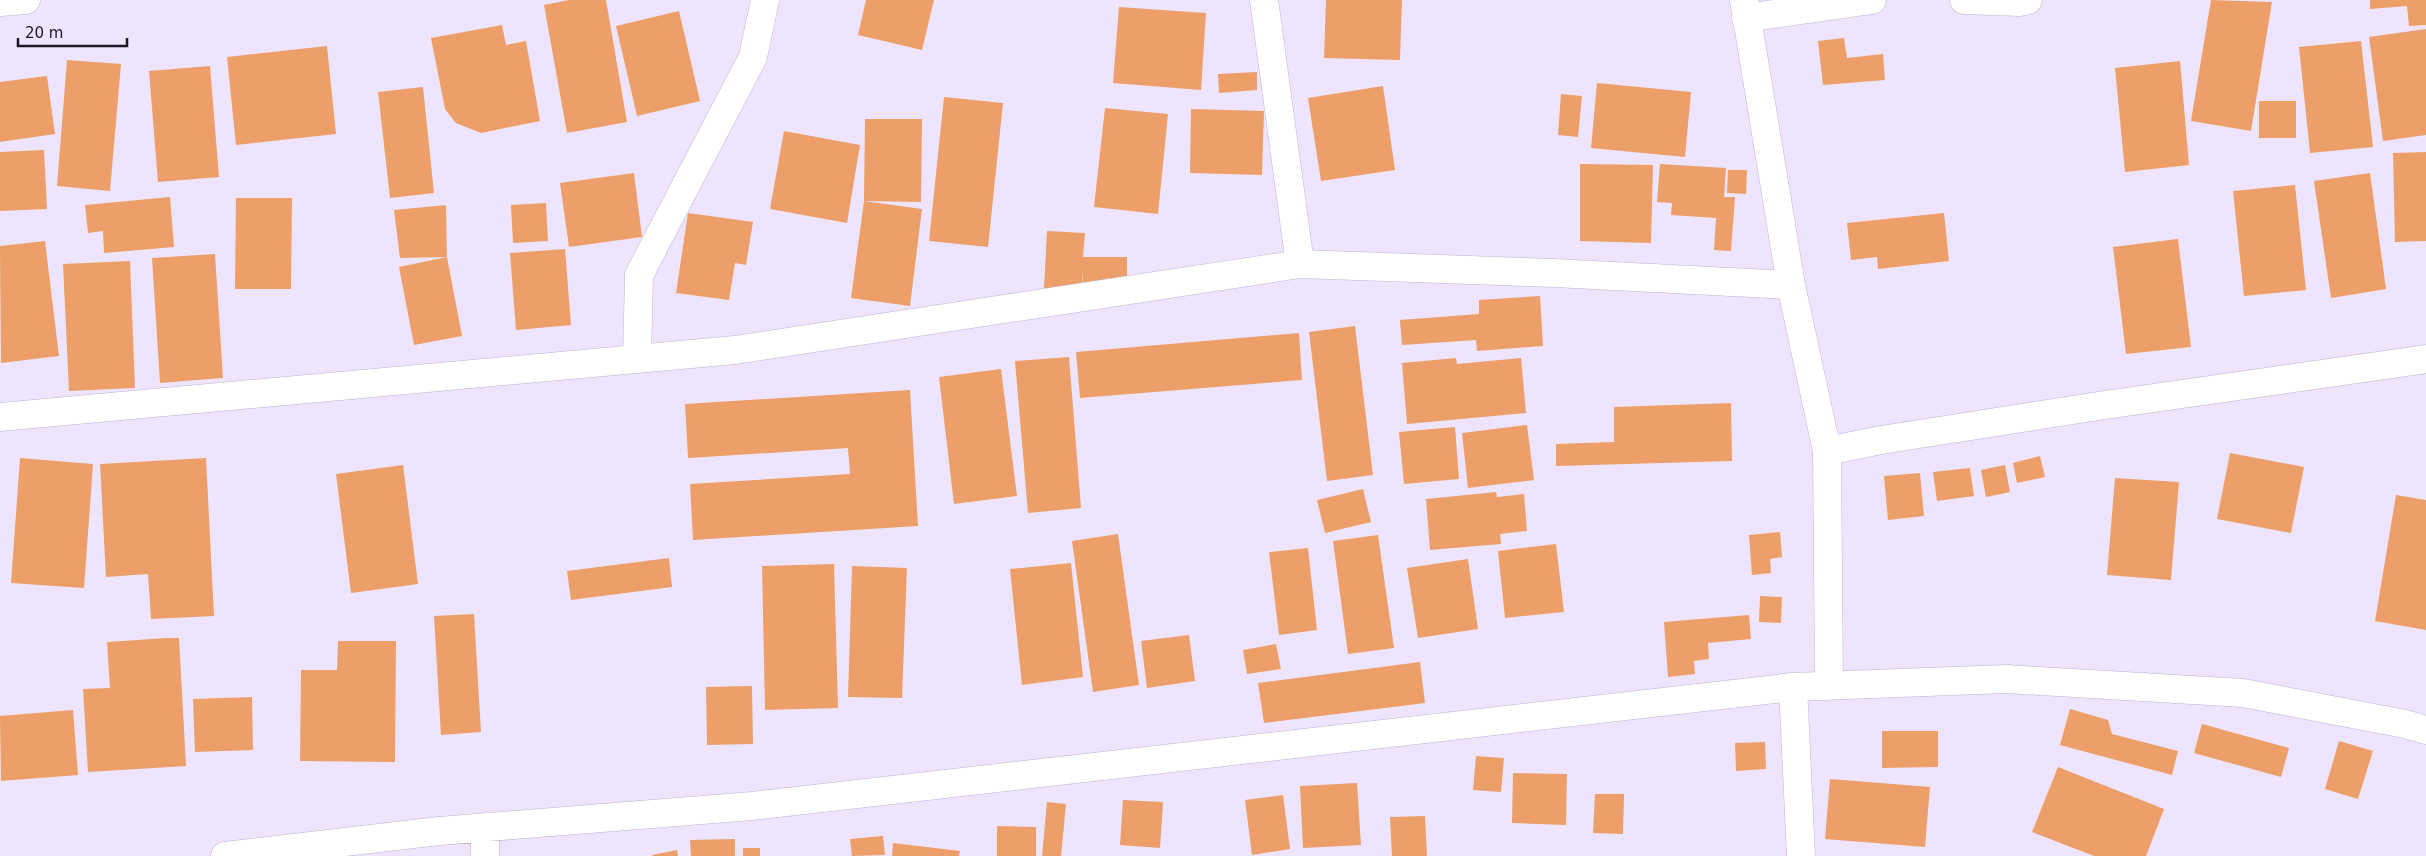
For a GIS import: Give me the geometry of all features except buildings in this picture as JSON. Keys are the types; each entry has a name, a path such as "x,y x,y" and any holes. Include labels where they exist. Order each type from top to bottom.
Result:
{"street":[{"path":"0,2 26,0"},
{"path":"637,359 639,275 753,57 765,0"},
{"path":"1264,0 1300,264"},
{"path":"1829,686 1827,450 1791,285 1745,9 1872,0"},
{"path":"1964,0 2020,2 2028,0"},
{"path":"0,417 735,350 1300,264 1554,273 1791,285"},
{"path":"1827,450 2114,403 2426,358"},
{"path":"225,856 485,827 752,806 1793,687 2006,680 2243,693 2405,724 2426,730"},
{"path":"1793,687 1801,856"},
{"path":"485,827 485,856"}]}
